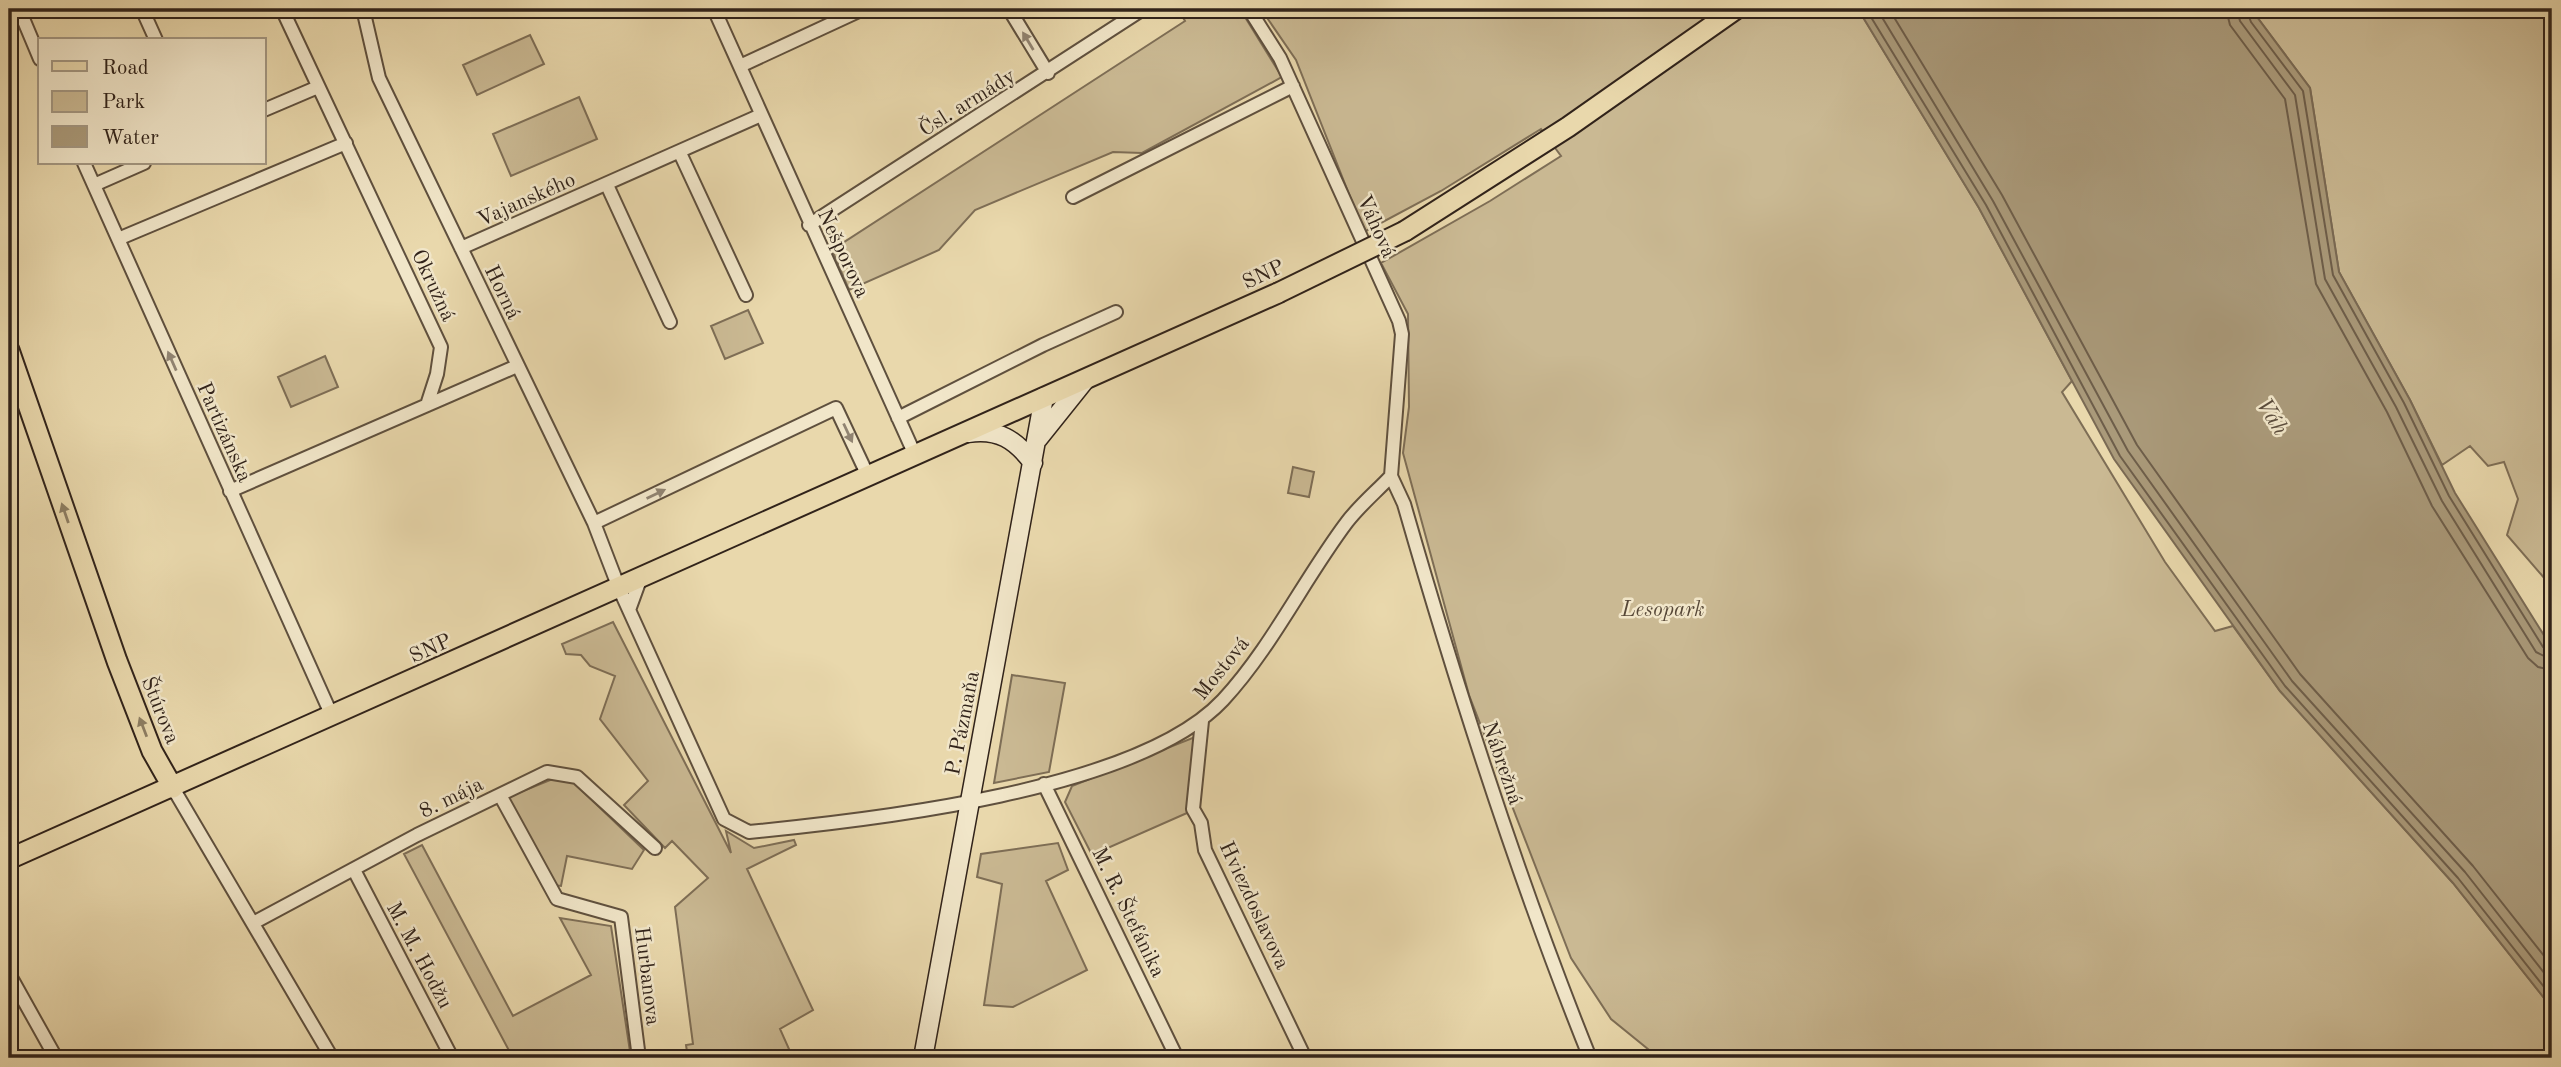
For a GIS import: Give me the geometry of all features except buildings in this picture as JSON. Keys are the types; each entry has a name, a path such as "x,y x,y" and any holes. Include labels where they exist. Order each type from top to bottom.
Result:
{"main road":[{"name":"SNP","path":"9,859 1278,293 1405,231 1477,187 1653,70 1736,9"},
{"name":"Štúrova","path":"9,350 117,661 152,751 173,788"},
{"path":"1036,442 1086,379"},
{"name":"P. Pázmaňa","path":"923,1058 1045,397"},
{"path":"957,435 980,431 1012,439 1032,463"}],"street":[{"path":"9,11 17,9 38,56"},
{"path":"142,9 155,38"},
{"name":"Okružná","path":"282,9 441,347 437,374 427,405"},
{"name":"Horná","path":"363,9 380,78 594,523 629,610"},
{"name":"Nešporova","path":"714,9 809,225 915,454"},
{"path":"740,66 863,9"},
{"path":"1009,9 1048,73"},
{"name":"Čsl. armády","path":"809,225 1048,73 1143,9"},
{"name":"Váhová","path":"1249,9 1277,51 1399,321 1402,334 1391,476"},
{"path":"1073,197 1293,86"},
{"path":"266,109 318,87"},
{"name":"Vajanského","path":"461,248 761,115"},
{"path":"118,239 346,142"},
{"path":"680,153 746,295"},
{"name":"Partizánska","path":"84,164 332,716"},
{"path":"94,185 142,164"},
{"name":"Vajanského","path":"607,185 670,321"},
{"path":"898,418 1042,345 1116,312"},
{"path":"230,491 517,366"},
{"path":"594,523 836,408 868,476"},
{"name":"Mostová","path":"629,610 724,819 749,832 970,802 1044,784 1143,753 1202,721 1249,669 1348,520 1391,476"},
{"name":"Nábrežná","path":"1391,476 1404,505 1458,692 1525,889 1590,1058"},
{"path":"629,610 641,578"},
{"name":"Hviezdoslavova","path":"1202,721 1193,809 1201,823 1205,850 1305,1058"},
{"name":"8. mája","path":"253,923 417,835 547,772 577,777 655,848"},
{"name":"M. R. Štefánika","path":"1044,784 1177,1058"},
{"name":"Štúrova","path":"173,788 332,1058"},
{"name":"Hurbanova","path":"500,795 557,899 621,917 639,1058"},
{"name":"M. M. Hodžu","path":"354,870 452,1058"},
{"path":"9,974 56,1058"}],"green space":[{"path":"1178,9 1240,9 1282,77 1142,153 1113,152 975,210 939,250 849,290 832,250 1185,21"},
{"name":"Lesopark","path":"1261,9 1858,9 1979,208 2072,381 2062,392 2165,562 2215,631 2233,626 2280,691 2453,883 2552,1008 2552,1058 1659,1058 1611,1019 1571,958 1469,695 1403,453 1409,407 1408,314 1381,263 1490,201 1561,156 1541,129 1441,191 1364,232 1296,60"},
{"path":"2251,9 2552,9 2552,587 2507,535 2518,499 2504,462 2488,466 2470,446 2442,465 2410,400 2339,272 2310,88"},
{"path":"530,35 544,64 477,95 463,65"},
{"path":"579,97 597,139 511,176 493,134"},
{"path":"748,310 763,343 725,359 711,326"},
{"path":"325,356 338,387 291,407 278,377"},
{"path":"1293,467 1314,472 1309,497 1288,493"},
{"path":"613,622 731,853 726,831 754,848 794,840 796,845 747,869 813,1010 780,1029 793,1058 688,1058 686,1045 693,1044 675,907 708,878 672,841 665,848 624,805 648,781 600,719 615,676 590,666 581,655 566,654 562,644"},
{"path":"1012,675 1065,683 1049,772 994,783"},
{"path":"1195,737 1187,813 1092,855 1065,802 1072,786"},
{"path":"555,778 573,782 644,850 632,869 567,856 561,886 554,885 506,798"},
{"path":"1058,843 1068,870 1046,881 1087,970 1013,1007 984,1005 1002,884 977,877 981,854"},
{"path":"422,845 513,1016 591,975 560,918 611,926 631,1058 513,1058 404,854"}],"water":[{"name":"Váh","path":"1858,9 2251,9 2310,88 2339,272 2410,400 2455,493 2552,648 2552,1008 2453,883 2280,691 2114,459 1979,208"}]}
